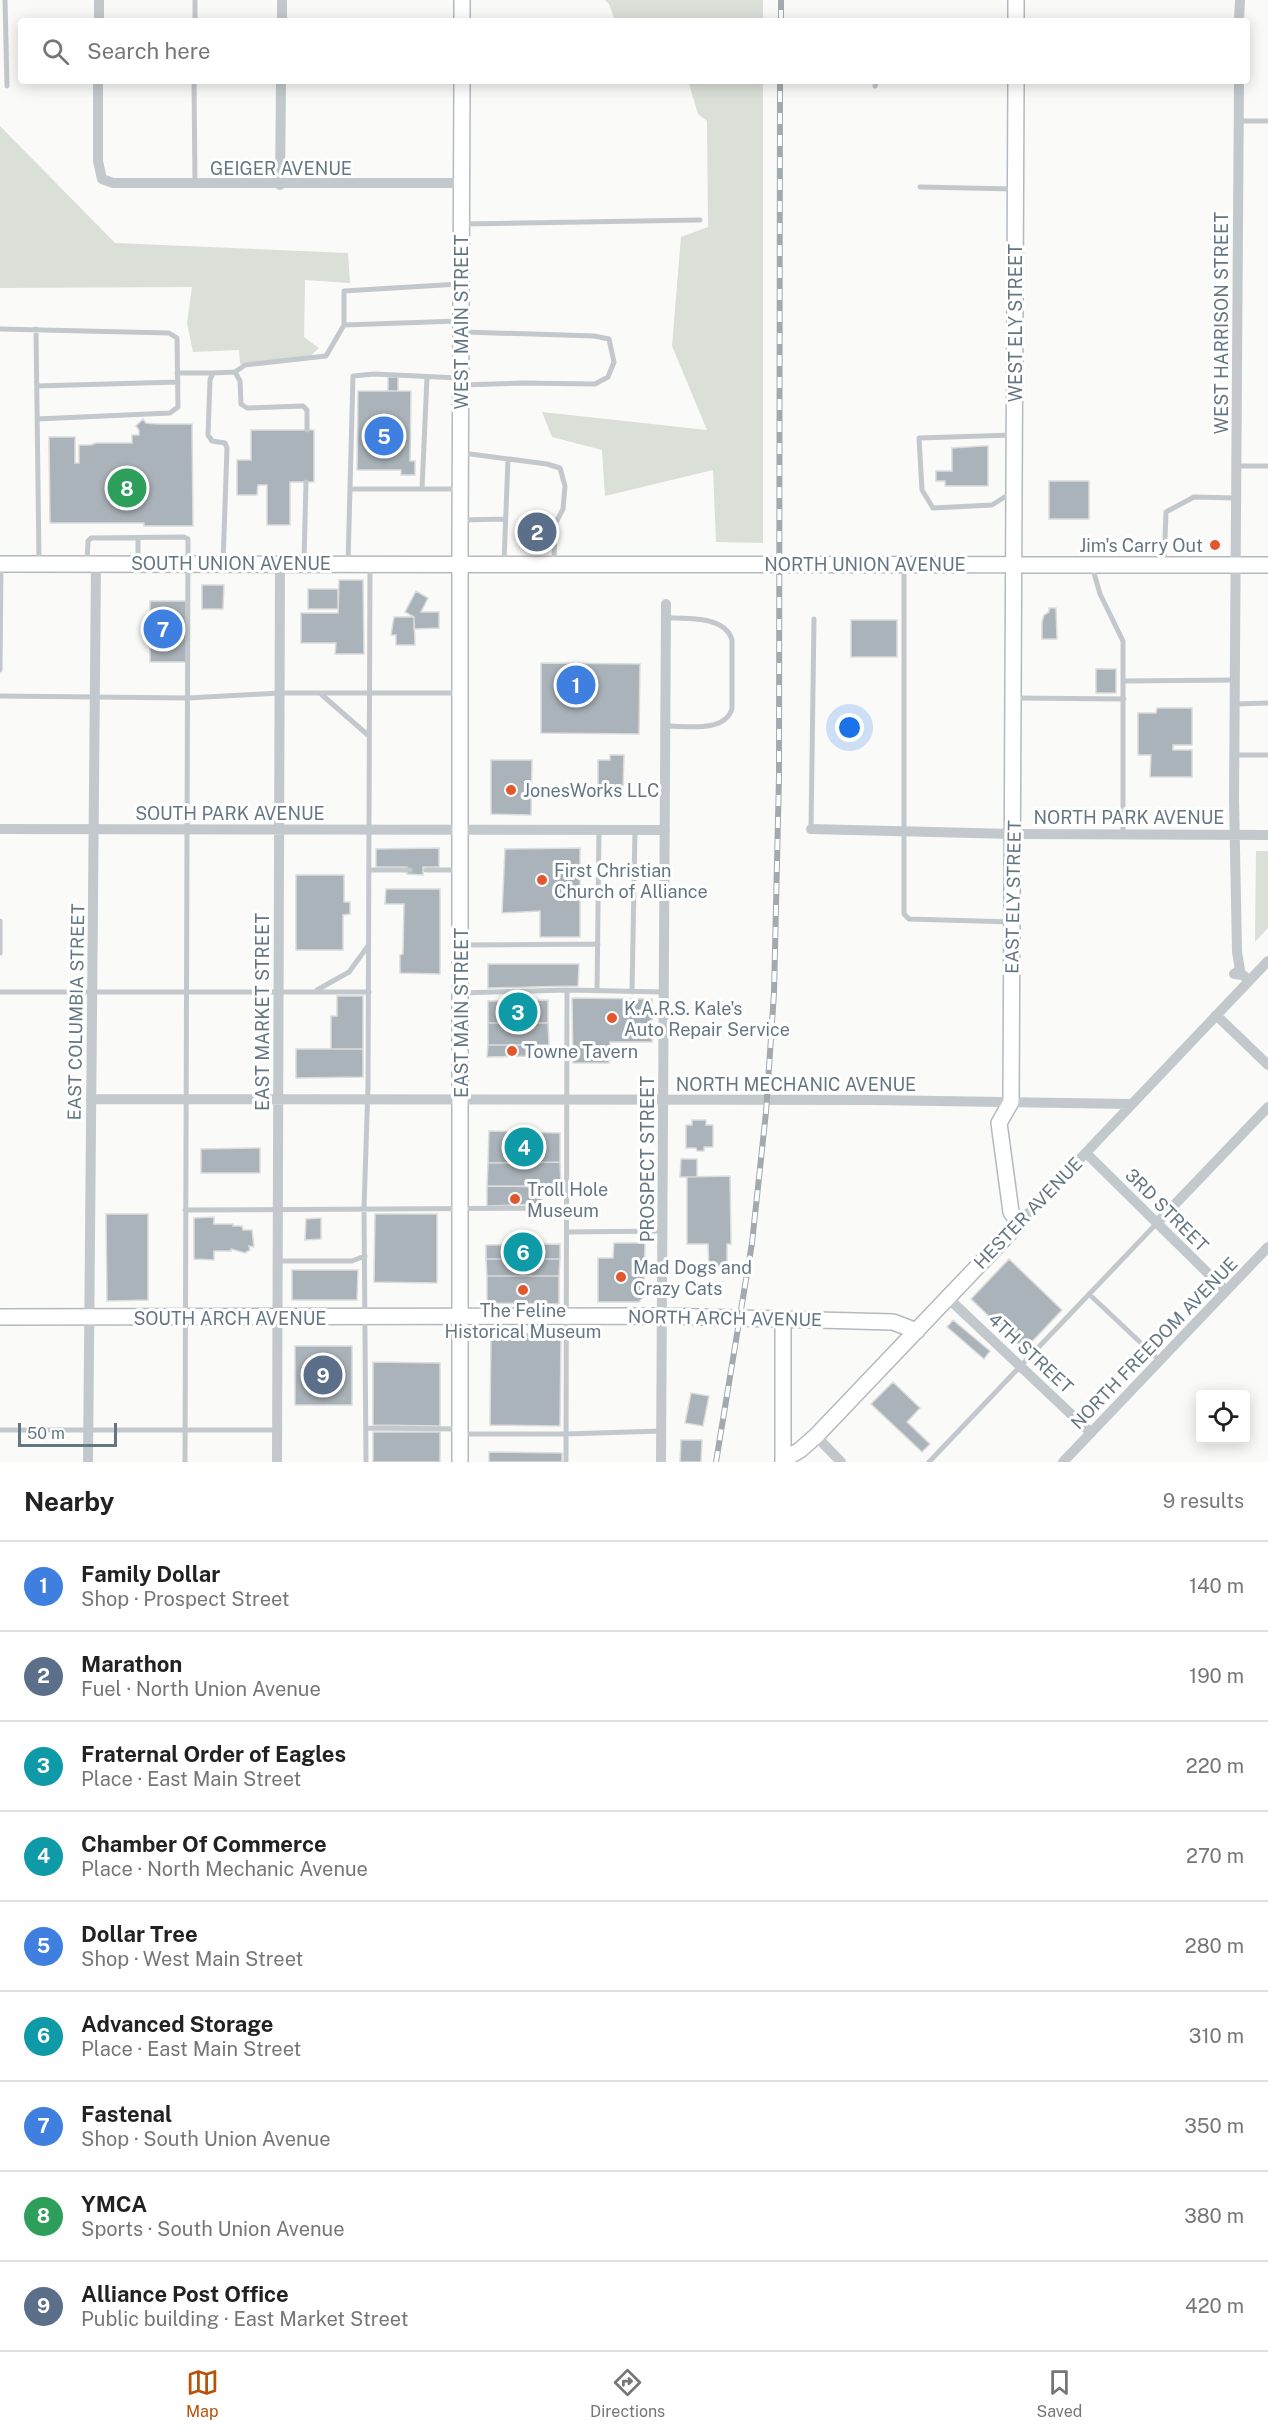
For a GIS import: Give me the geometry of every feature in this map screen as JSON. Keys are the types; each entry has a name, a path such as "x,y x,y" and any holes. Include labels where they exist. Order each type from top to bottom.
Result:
{"street":[{"path":"99,0 99,18"},
{"path":"282,0 282,18"},
{"path":"462,0 462,18"},
{"path":"1016,0 1016,18"},
{"path":"1239,18 1240,0"},
{"name":"GEIGER AVENUE","path":"98,84 98,161 102,179 113,183 280,185 462,183"},
{"path":"280,185 281,84"},
{"name":"WEST MAIN STREET","path":"461,564 462,84"},
{"name":"WEST ELY STREET","path":"1014,564 1016,84"},
{"name":"WEST HARRISON STREET","path":"1239,84 1235,834 1237,952 1240,970 1234,974 1243,975 1249,981"},
{"name":"EAST MARKET STREET","path":"276,1462 280,563"},
{"name":"SOUTH UNION AVENUE","path":"1,564 461,564"},
{"name":"EAST COLUMBIA STREET","path":"88,1462 95,697 92,564"},
{"name":"NORTH UNION AVENUE","path":"461,564 1268,566"},
{"name":"EAST MAIN STREET","path":"460,1462 461,564"},
{"name":"EAST ELY STREET","path":"1014,564 1011,1102 999,1123 1011,1212 1019,1223"},
{"name":"PROSPECT STREET","path":"661,1462 666,604"},
{"name":"SOUTH PARK AVENUE","path":"0,828 461,830"},
{"name":"NORTH PARK AVENUE","path":"811,829 1013,834 1268,835"},
{"path":"461,830 665,830"},
{"name":"HESTER AVENUE","path":"783,1461 816,1436 1268,961"},
{"path":"1216,1016 1268,1065"},
{"name":"NORTH MECHANIC AVENUE","path":"92,1099 1132,1104"},
{"path":"1157,1223 1268,1107"},
{"name":"3RD STREET","path":"1086,1153 1226,1291"},
{"name":"NORTH FREEDOM AVENUE","path":"1064,1462 1268,1247"},
{"name":"4TH STREET","path":"948,1298 1091,1433"},
{"name":"NORTH ARCH AVENUE","path":"460,1318 662,1316 893,1322 916,1331"},
{"name":"SOUTH ARCH AVENUE","path":"0,1317 460,1318"},
{"path":"783,1319 783,1461"},
{"path":"816,1436 841,1462"}],"lane":[{"path":"5,0 7,86"},
{"path":"195,0 195,18"},
{"path":"194,84 195,184"},
{"path":"1239,121 1268,121"},
{"path":"920,187 1016,189"},
{"path":"461,224 700,220"},
{"path":"177,373 235,372 245,365 326,356 344,325 344,291 461,284"},
{"path":"344,325 461,326 511,333 594,336 609,339 614,362 608,377 595,384 461,382 427,377 375,374 353,376 348,563"},
{"path":"0,328 169,333 177,338 178,407 170,413 37,419"},
{"path":"36,329 39,564"},
{"path":"235,372 240,381 241,404 246,408 303,406 307,410 307,430"},
{"path":"213,373 210,380 208,435 212,441 225,443 227,448 223,563"},
{"path":"422,489 427,377"},
{"path":"37,386 178,382"},
{"path":"1014,491 992,506 933,508 922,490 919,438 1015,435"},
{"path":"460,453 547,464 560,468 565,486 563,509 555,524 554,564"},
{"path":"504,564 507,459"},
{"path":"1237,466 1268,466"},
{"path":"304,563 306,482"},
{"path":"350,489 460,489"},
{"path":"1164,565 1166,512 1194,497 1237,498"},
{"path":"460,520 505,519"},
{"path":"92,564 88,541 91,538 184,537 188,539 184,1462"},
{"path":"138,538 138,563"},
{"path":"366,1462 364,1208 368,1101 370,563"},
{"path":"0,670 1,564"},
{"path":"904,564 904,914 909,919 1012,922"},
{"path":"1091,564 1100,594 1124,641 1123,835"},
{"path":"666,618 699,619 725,628 730,634 732,709 729,718 723,723 666,726"},
{"path":"811,829 814,619"},
{"path":"1124,681 1236,680"},
{"path":"0,696 188,698 280,693 461,693"},
{"path":"320,694 369,736"},
{"path":"1014,698 1124,699"},
{"path":"1235,704 1268,703"},
{"path":"1235,755 1268,754"},
{"path":"597,990 599,830"},
{"path":"632,992 635,830"},
{"path":"369,870 410,870"},
{"path":"426,870 461,870"},
{"path":"0,921 0,953"},
{"path":"313,992 349,972 359,961 369,943"},
{"path":"461,945 598,944"},
{"path":"0,992 93,990 369,992"},
{"path":"461,993 567,990 665,992"},
{"path":"566,1462 567,990"},
{"path":"185,1210 567,1208"},
{"path":"929,1462 1157,1223"},
{"path":"567,1232 663,1231"},
{"path":"277,1261 352,1261 365,1256"},
{"path":"1089,1294 1160,1360"},
{"path":"366,1428 566,1434 662,1431"},
{"path":"0,1430 277,1430"}],"shaded area":[{"path":"605,0 763,0 763,18 614,18 609,4"},
{"path":"689,84 763,84 763,543 716,542 713,470 605,496 602,450 552,437 542,412 707,430 672,346 681,237 708,227 707,121 698,114"},
{"path":"0,126 115,243 348,253 350,283 305,280 304,337 319,348 307,359 240,364 239,350 193,352 187,323 192,287 0,288"},
{"path":"1256,851 1268,851 1268,928 1255,942"}],"building":[{"path":"388,377 398,377 398,391 388,391"},
{"path":"358,391 411,391 410,461 415,461 415,475 401,475 401,470 357,470"},
{"path":"143,419 146,423 192,424 193,526 144,526 144,523 50,523 49,437 75,437 75,463 79,463 79,445 132,443 132,435 139,435 136,426"},
{"path":"251,430 314,430 314,482 290,482 290,525 267,525 267,485 258,485 257,495 237,495 237,460 251,460"},
{"path":"988,446 988,486 945,486 945,481 936,481 936,471 952,471 952,448"},
{"path":"1049,481 1089,481 1089,519 1049,519"},
{"path":"339,580 363,580 364,654 335,654 336,643 301,643 301,613 338,613"},
{"path":"202,585 224,585 223,609 202,609"},
{"path":"308,589 338,589 338,609 308,609"},
{"path":"416,591 428,598 421,612 439,612 439,628 414,629 414,617 405,612"},
{"path":"150,601 186,601 186,662 150,662"},
{"path":"1049,608 1056,608 1057,639 1042,639 1042,622"},
{"path":"394,617 414,617 415,645 396,645 396,635 391,635"},
{"path":"851,620 897,620 897,657 851,657"},
{"path":"541,663 640,664 639,734 541,733"},
{"path":"1096,669 1116,669 1116,693 1096,693"},
{"path":"1157,708 1192,708 1192,745 1173,745 1173,750 1192,750 1192,777 1150,777 1151,755 1138,755 1138,713 1156,713"},
{"path":"610,755 624,755 623,789 604,791 604,788 598,788 598,760 610,760"},
{"path":"491,760 532,760 531,815 491,814"},
{"path":"439,848 439,867 423,867 423,875 407,874 407,867 376,867 376,849"},
{"name":"First Christian Church of Alliance","path":"580,848 580,937 540,937 540,911 502,913 505,849"},
{"path":"296,875 344,875 344,902 350,902 350,914 343,915 343,950 296,950"},
{"path":"386,889 440,889 440,974 400,973 400,955 403,954 404,904 385,904"},
{"path":"488,964 579,964 578,986 488,988"},
{"path":"337,996 363,996 363,1049 331,1049 331,1016 337,1016"},
{"name":"K.A.R.S. Kale's Auto Repair Service","path":"572,998 652,999 652,1042 610,1042 609,1063 573,1063"},
{"path":"548,1000 548,1023 488,1023 488,1001"},
{"path":"488,1023 548,1023 549,1045 488,1045"},
{"name":"Towne Tavern","path":"488,1045 537,1045 537,1056 487,1057"},
{"path":"296,1049 363,1049 363,1077 296,1078"},
{"path":"692,1120 706,1120 706,1125 713,1125 713,1147 704,1147 704,1151 686,1148 686,1125 692,1125"},
{"path":"489,1131 560,1133 560,1162 488,1163"},
{"path":"260,1148 260,1173 201,1173 201,1149"},
{"path":"681,1159 697,1159 697,1177 680,1177"},
{"path":"560,1162 561,1186 487,1186 488,1163"},
{"path":"730,1176 731,1244 727,1244 727,1268 709,1267 708,1244 687,1244 687,1177"},
{"name":"Troll Hole Museum","path":"487,1186 545,1187 545,1193 542,1193 542,1204 487,1206"},
{"path":"106,1214 148,1214 148,1300 107,1301"},
{"path":"375,1214 437,1214 437,1283 374,1282"},
{"path":"214,1217 214,1224 233,1224 233,1226 242,1226 243,1230 252,1230 254,1247 249,1246 250,1250 245,1253 231,1249 231,1251 214,1251 214,1260 194,1259 194,1218"},
{"path":"321,1218 321,1239 305,1240 306,1219"},
{"name":"Mad Dogs and Crazy Cats","path":"614,1243 645,1243 644,1296 639,1302 598,1302 598,1258 613,1258"},
{"path":"560,1244 560,1259 486,1259 486,1245"},
{"path":"486,1259 560,1259 559,1276 487,1276"},
{"path":"1009,1259 1062,1310 1024,1350 971,1299"},
{"path":"292,1270 358,1270 357,1300 292,1300"},
{"name":"The Feline Historical Museum","path":"487,1276 559,1276 559,1304 487,1303"},
{"path":"953,1320 990,1351 984,1359 947,1327"},
{"path":"491,1333 561,1334 560,1426 490,1425"},
{"path":"295,1346 352,1346 352,1405 295,1405"},
{"path":"373,1362 440,1363 440,1426 373,1425"},
{"path":"893,1382 920,1408 907,1422 930,1444 922,1452 871,1404"},
{"path":"691,1393 709,1396 703,1426 685,1423"},
{"path":"373,1432 440,1432 440,1462 373,1462"},
{"path":"681,1440 702,1440 701,1462 680,1462"},
{"path":"489,1452 562,1453 562,1462 489,1462"}],"railway":[{"path":"781,0 781,18"},
{"path":"716,1462 752,1243 766,1112 774,993 779,776 780,84"}],"place":[{"name":"Dollar Tree","path":"384,436"},
{"name":"YMCA","path":"127,488"},
{"name":"Marathon","path":"537,532"},
{"name":"Jim's Carry Out","path":"1215,545"},
{"name":"Fastenal","path":"163,629"},
{"name":"Family Dollar","path":"576,685"},
{"name":"JonesWorks LLC","path":"511,790"},
{"name":"First Christian Church of Alliance","path":"542,880"},
{"name":"Fraternal Order of Eagles","path":"518,1012"},
{"name":"K.A.R.S. Kale's Auto Repair Service","path":"612,1018"},
{"name":"Towne Tavern","path":"512,1051"},
{"name":"Chamber Of Commerce","path":"524,1147"},
{"name":"Troll Hole Museum","path":"515,1199"},
{"name":"Advanced Storage","path":"523,1252"},
{"name":"Mad Dogs and Crazy Cats","path":"621,1277"},
{"name":"The Feline Historical Museum","path":"523,1290"},
{"name":"Alliance Post Office","path":"323,1375"}]}
